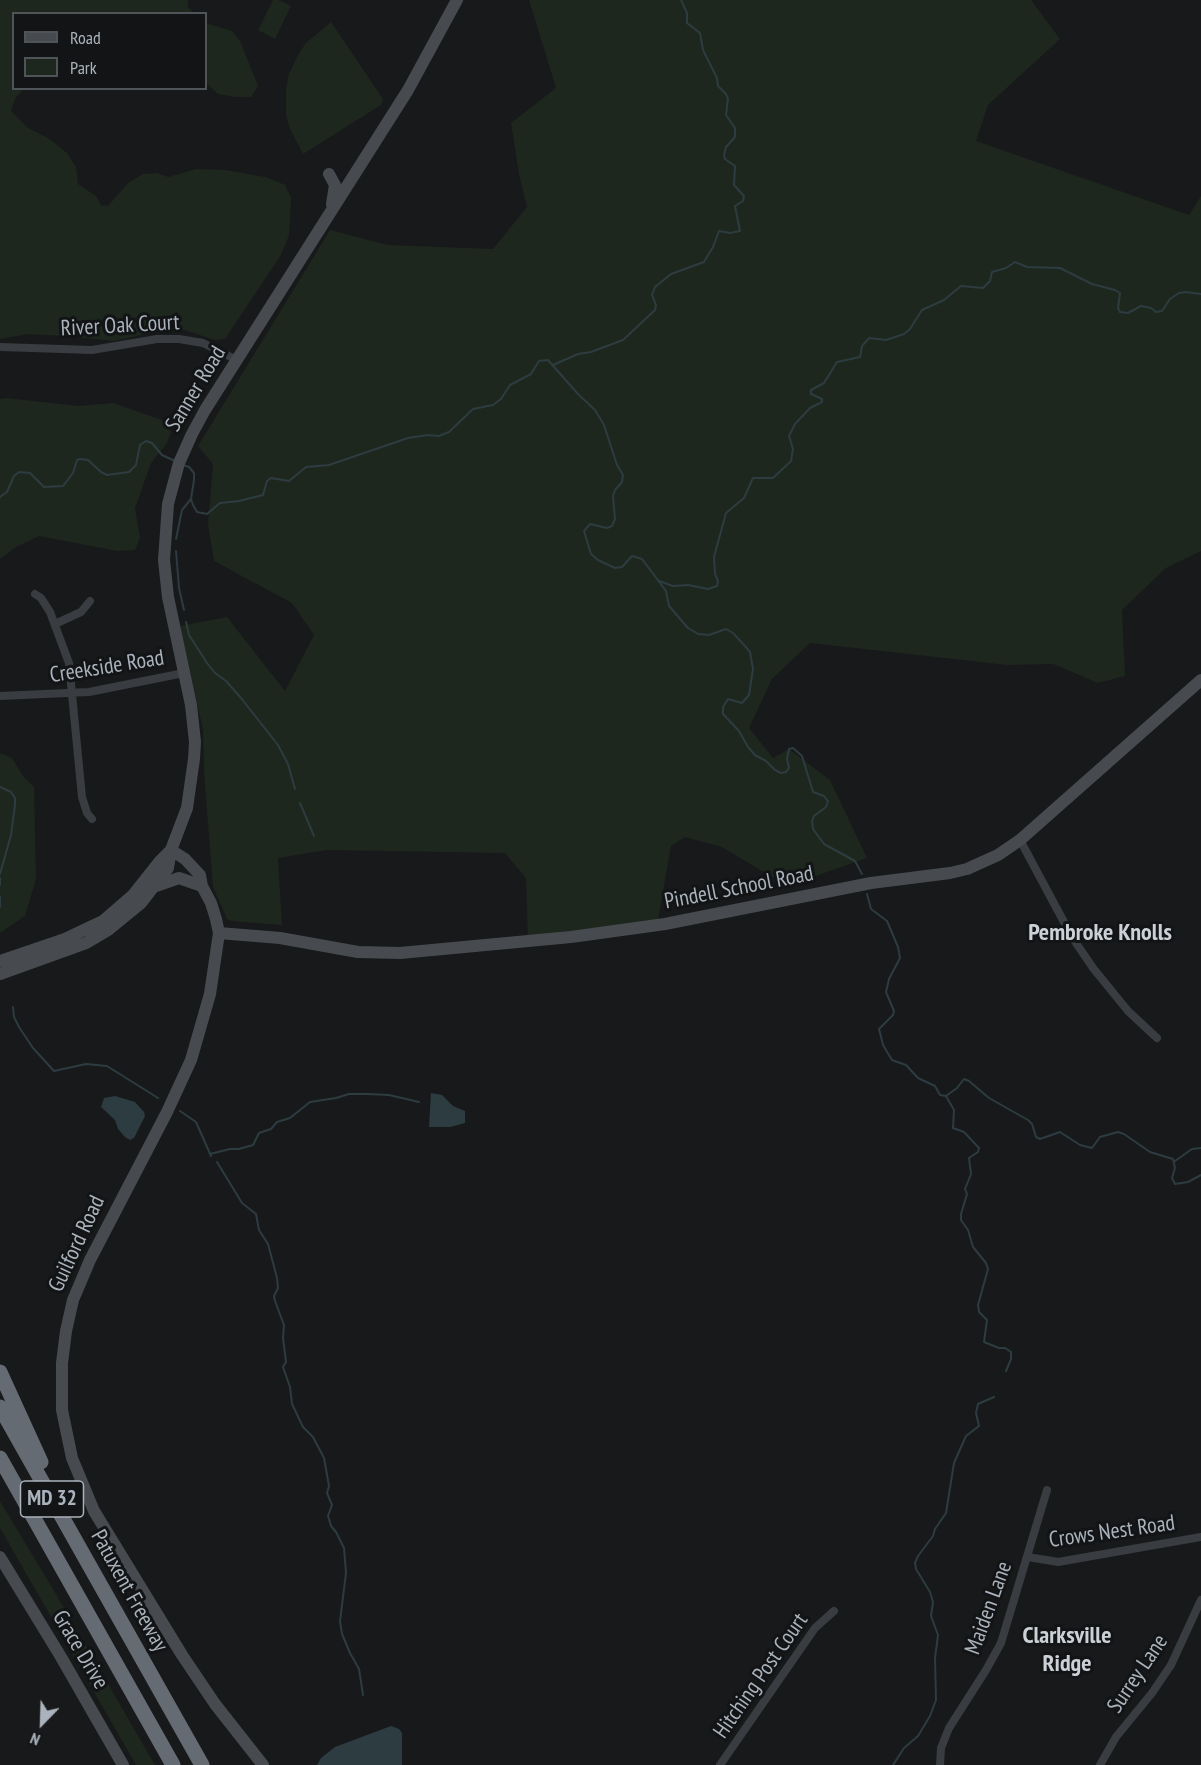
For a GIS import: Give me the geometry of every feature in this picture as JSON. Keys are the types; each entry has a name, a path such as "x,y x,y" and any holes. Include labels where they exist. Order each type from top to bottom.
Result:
{"highway":[{"path":"0,1372 104,1591"},
{"name":"Patuxent Freeway","path":"0,1407 202,1765"},
{"name":"Patuxent Freeway","path":"0,1458 173,1765"},
{"path":"0,1477 148,1721"}],"main road":[{"name":"Sanner Road","path":"0,974 86,943 108,930 125,917 155,886 168,868 171,850 187,808 194,759 194,726 168,597 164,560 165,526 176,472 197,423 408,90 457,0"},
{"path":"328,218 336,189 329,174 335,176 345,174 365,159"},
{"name":"Pindell School Road","path":"219,933 280,938 379,954 400,954 571,937 665,924 871,883 950,873 982,863 1020,840 1201,680"},
{"path":"0,961 65,939 103,921 133,895 171,850"},
{"name":"Guilford Road","path":"171,850 185,859 200,875 197,884 211,903 219,933 210,994 191,1060 167,1112 94,1252 73,1300 63,1348 61,1388 63,1418 72,1458 94,1511 182,1655 215,1704 263,1765"},
{"path":"155,886 179,878 197,884"},
{"name":"Grace Drive","path":"0,1557 123,1765"}],"street":[{"name":"River Oak Court","path":"0,347 92,350 157,339 179,339 203,343 237,360"},
{"path":"35,594 46,604 69,663 74,694 82,797 87,813 92,819"},
{"path":"55,624 81,612 90,601"},
{"name":"Creekside Road","path":"0,696 74,694 106,690 184,673"},
{"path":"1020,840 1072,937 1093,968 1128,1011 1157,1038"},
{"name":"Maiden Lane","path":"940,1765 941,1748 949,1728 1001,1643 1047,1491"},
{"name":"Crows Nest Road","path":"1028,1557 1058,1562 1201,1538"},
{"name":"Surrey Lane","path":"1100,1765 1116,1737 1152,1693 1167,1670 1201,1600"},
{"name":"Hitching Post Court","path":"720,1765 810,1635 824,1618 834,1611"}],"green space":[{"path":"0,0 188,0 188,7 193,12 12,12 12,90 22,90 15,99 11,111 28,128 48,138 67,153 76,167 78,184 96,196 101,205 108,206 128,183 143,174 157,173 168,177 196,169 226,170 265,177 285,185 291,198 289,235 281,255 225,339 215,340 185,330 159,331 114,341 28,334 0,339"},
{"path":"273,0 279,0 291,6 275,39 258,30"},
{"path":"529,0 1031,0 1060,39 988,105 976,141 1189,215 1201,196 1201,551 1166,568 1122,610 1125,676 1098,683 1053,664 1007,665 810,643 772,679 749,728 773,758 789,749 830,780 867,858 787,886 722,847 685,837 671,846 657,925 528,941 526,878 505,853 327,850 278,858 282,925 232,921 227,919 213,887 203,730 180,626 227,617 285,691 314,635 292,603 214,561 208,525 213,464 198,446 330,230 388,245 493,249 527,207 511,123 556,88"},
{"path":"331,22 383,99 381,105 303,154 290,129 286,115 286,89 289,74 306,43"},
{"path":"207,23 232,31 240,41 258,86 251,97 218,94 207,84"},
{"path":"0,399 79,406 113,403 162,420 171,432 167,443 151,463 135,508 140,538 135,550 117,551 39,536 16,547 0,559"},
{"path":"0,753 12,758 23,776 34,787 36,879 25,916 0,933"},
{"path":"0,1501 155,1765 136,1765 0,1528"}],"shaded area":[{"path":"431,1093 442,1095 453,1106 465,1111 465,1123 450,1127 429,1127"},
{"path":"115,1096 135,1102 144,1112 145,1116 134,1138 130,1140 118,1129 115,1120 101,1107 104,1098"},
{"path":"391,1726 402,1733 402,1765 317,1765 321,1758 335,1747"}],"waterway":[{"path":"553,365 578,354 591,352 623,340 655,310 656,305 652,295 655,287 671,274 704,262 719,231 730,233 740,231 735,206 743,201 744,196 734,185 735,166 725,159 724,155 726,147 735,137 735,128 726,115 728,99 718,86 717,78 703,50 700,33 687,23 687,13 681,0"},
{"path":"659,581 673,586 688,585 708,589 717,586 714,557 726,513 744,498 753,478 773,478 791,461 793,449 789,436 795,424 810,408 822,402 822,399 811,394 811,390 824,383 837,362 860,357 862,346 869,338 886,340 904,334 922,310 944,300 961,286 983,288 990,281 992,272 1006,268 1015,262 1027,267 1060,268 1092,284 1115,290 1120,293 1118,308 1120,312 1128,313 1141,306 1151,308 1156,312 1162,311 1170,299 1179,293 1201,294"},
{"path":"183,465 189,467 194,473 191,499 193,505 197,512 207,514 220,503 263,495 267,481 271,478 289,481 306,467 329,465 408,438 439,436 449,432 473,409 493,405 501,399 510,385 531,374 539,361 548,360 595,410 604,425 617,465 623,475 622,482 613,496 615,519 612,526 607,528 590,524 584,531 591,554 615,568 622,567 632,556 642,559 666,591 669,606 688,628 698,634 709,635 726,629 745,646 750,652 753,669 749,695 742,703 728,699 723,707 723,714 739,731 755,755 775,770 781,773 786,772 789,768 787,759 789,749 793,748 802,756 813,792 824,796 828,801 826,807 814,816 813,829 824,844 855,861 862,874"},
{"path":"0,497 7,492 14,476 19,472 30,473 44,487 63,486 73,473 77,460 80,459 88,460 107,475 129,472 136,465 140,445 146,441 152,443 162,455 175,461"},
{"path":"176,539 182,510 191,499"},
{"path":"176,551 179,588 184,610"},
{"path":"186,622 189,635 207,663 241,698 278,745 288,764 295,789"},
{"path":"0,787 11,792 15,798 11,835 0,874"},
{"path":"300,803 314,836"},
{"path":"0,878 0,885"},
{"path":"867,894 871,909 887,921 900,958 889,979 886,992 894,1011 893,1015 879,1029 883,1045 892,1060 906,1065 918,1078 935,1086 940,1095 946,1096 964,1079 969,1081 989,1098 1028,1120 1032,1124 1036,1137 1040,1139 1060,1132 1080,1145 1092,1148 1100,1137 1118,1132 1150,1152 1173,1159 1175,1168 1172,1178 1175,1184 1188,1182 1201,1175"},
{"path":"0,897 0,907"},
{"path":"13,1007 14,1017 19,1027 33,1048 54,1071 86,1064 107,1066 158,1098"},
{"path":"210,1154 253,1145 259,1133 271,1129 277,1122 290,1118 310,1102 349,1094 389,1095 419,1102"},
{"path":"946,1096 954,1110 953,1128 964,1132 979,1148 978,1152 969,1158 971,1174 965,1189 967,1194 961,1220 968,1230 973,1247 988,1269 978,1305 979,1312 987,1320 984,1342 1011,1352 1006,1371"},
{"path":"180,1111 196,1122 211,1156"},
{"path":"1175,1161 1192,1149 1201,1148"},
{"path":"217,1162 242,1203 256,1214 259,1230 268,1244 277,1278 278,1288 274,1296 284,1325 286,1362 283,1367 290,1387 292,1404 303,1427 313,1437 324,1458 329,1486 327,1493 332,1505 328,1516 344,1548 346,1573 340,1621 342,1634 359,1669 363,1695"},
{"path":"893,1765 904,1748 918,1736 936,1700 935,1658 938,1635 931,1616 933,1602 915,1563 946,1513 954,1463 966,1436 979,1426 976,1413 978,1404 994,1397"}],"district":[{"name":"Pembroke Knolls","path":"1100,933"},
{"name":"Clarksville Ridge","path":"1067,1650"}]}
